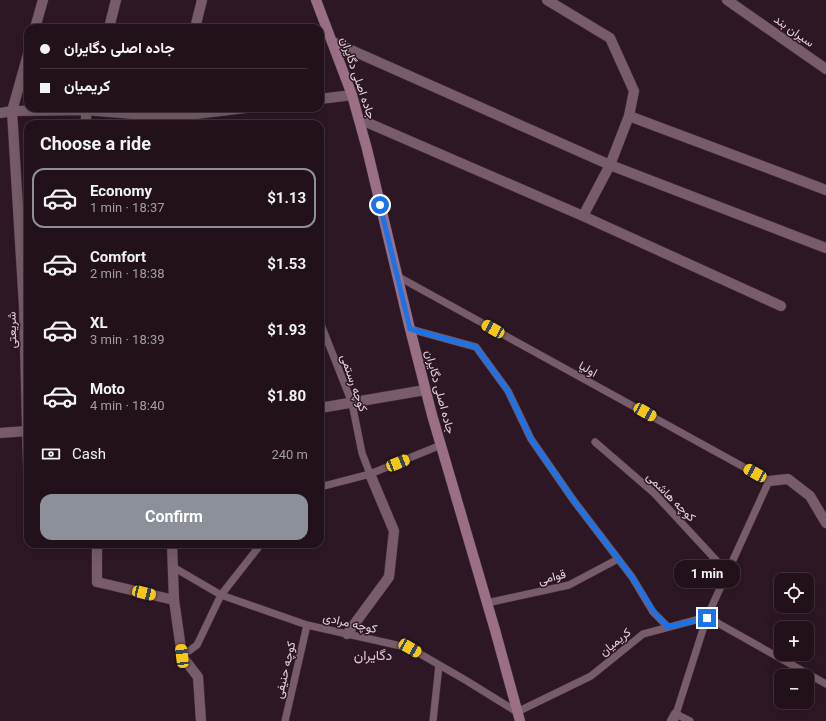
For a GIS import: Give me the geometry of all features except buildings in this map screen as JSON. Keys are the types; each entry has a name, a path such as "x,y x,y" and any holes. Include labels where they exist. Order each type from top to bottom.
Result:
{"street":[{"path":"36,24 43,0"},
{"path":"110,24 116,0"},
{"path":"195,24 202,0"},
{"name":"جاده اصلی دگایران","path":"316,0 352,95 367,148 425,390 487,603 518,717"},
{"path":"547,0 610,38 634,91 629,116 610,165 583,216"},
{"name":"سیران بند","path":"727,0 826,69"},
{"path":"333,42 610,165 826,248"},
{"name":"شریعتی","path":"24,68 12,111 24,306"},
{"path":"324,98 352,95"},
{"path":"0,113 24,111"},
{"path":"122,112 171,116 208,112"},
{"path":"629,116 826,190"},
{"path":"358,119 583,216 781,306"},
{"path":"324,407 425,390"},
{"path":"0,433 24,431"},
{"path":"347,634 389,577 394,531 370,474"},
{"path":"769,480 788,479 810,496 826,523"},
{"path":"97,548 97,582 174,600"},
{"path":"172,548 174,600 182,656 198,677 201,721"}],"lane":[{"name":"اولیا","path":"397,276 769,480"},
{"path":"410,329 476,347 508,391 531,439 574,501 632,577 654,612 668,627"},
{"name":"کوچه رستمی","path":"324,332 352,403 362,453 370,474"},
{"name":"کوچه هاشمی","path":"595,442 654,493 727,572"},
{"path":"324,486 370,474 441,445"},
{"path":"690,721 674,718 707,618 769,480"},
{"path":"182,656 197,645 221,595 258,548"},
{"name":"قوامی","path":"487,603 569,585 618,559"},
{"name":"کوچه مرادی","path":"173,567 221,595 307,625 410,648 439,665 518,717"},
{"path":"707,618 826,684"},
{"name":"کریمیان","path":"518,717 591,676 643,634 707,618"},
{"name":"کوچه حنیفی","path":"285,721 307,625"},
{"path":"433,721 439,665"}],"district":[{"name":"دگایران","path":"373,655"}],"route":[{"path":"380,205 410,329 476,347 508,391 531,439 574,501 632,577 654,612 668,627 707,618"}]}
